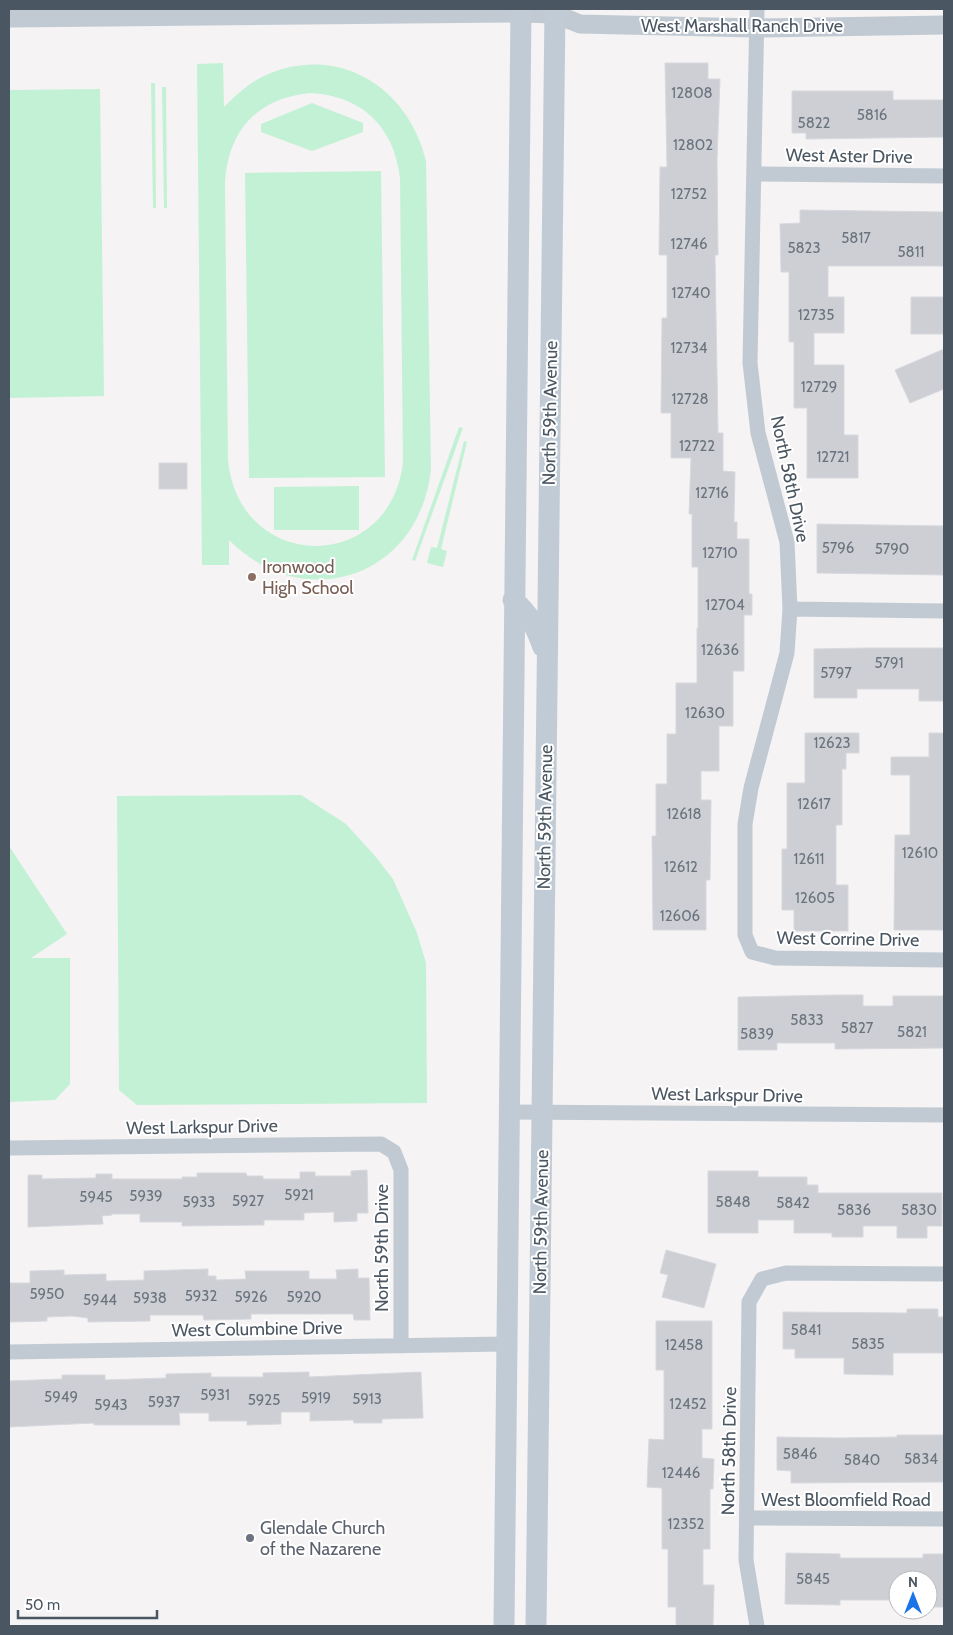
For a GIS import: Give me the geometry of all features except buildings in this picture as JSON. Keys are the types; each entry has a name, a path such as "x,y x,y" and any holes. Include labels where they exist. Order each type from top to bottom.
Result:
{"main road":[{"name":"North 59th Avenue","path":"536,1626 547,657 558,10"},
{"name":"North 59th Avenue","path":"504,1626 521,11"},
{"path":"514,600 524,609 534,623 547,657"}],"street":[{"name":"North 58th Drive","path":"752,952 746,935 746,824 751,788 786,652 790,609 786,542 758,433 750,363 756,9"},
{"name":"West Marshall Ranch Drive","path":"9,18 29,13 558,10 580,24 756,28 944,25"},
{"name":"West Aster Drive","path":"754,174 944,176"},
{"path":"790,609 944,611"},
{"name":"West Corrine Drive","path":"752,952 775,958 944,960"},
{"name":"West Larkspur Drive","path":"509,1112 944,1115"},
{"name":"West Larkspur Drive","path":"9,1148 381,1144 394,1152"},
{"name":"North 59th Drive","path":"394,1152 400,1170 401,1346"},
{"name":"North 58th Drive","path":"757,1626 746,1560 749,1302 762,1279 786,1273 944,1274"},
{"name":"West Columbine Drive","path":"9,1352 506,1344"},
{"name":"West Bloomfield Road","path":"746,1518 944,1519"}],"green space":[{"path":"223,63 224,107 244,89 266,75 293,67 319,65 344,69 367,79 387,93 404,112 417,135 426,161 431,470 422,507 405,537 382,559 354,574 323,579 291,576 259,563 229,540 229,565 202,565 197,64","holes":["309,93 328,95 359,107 372,117 391,143 400,178 403,463 392,500 371,526 344,541 314,546 285,540 258,524 238,497 228,460 225,185 227,166 232,149 238,134 248,121 274,102"]},
{"path":"151,83 155,83 156,208 153,208"},
{"path":"162,87 166,87 167,208 164,208"},
{"path":"100,89 104,396 9,398 9,90"},
{"path":"312,103 363,123 363,132 312,151 261,132 261,124"},
{"path":"381,171 385,477 249,478 245,173"},
{"path":"459,427 463,428 415,561 412,560"},
{"path":"464,441 467,442 441,549 447,551 443,567 427,563 431,547 437,548"},
{"path":"359,486 359,530 274,530 274,487"},
{"path":"301,795 346,824 375,856 393,879 417,933 426,963 427,1103 137,1105 119,1090 117,796"},
{"path":"9,846 67,934 31,958 70,958 70,1084 55,1100 9,1102"}],"place":[{"name":"Ironwood High School","path":"252,577"},
{"name":"Glendale Church of the Nazarene","path":"250,1538"}]}
